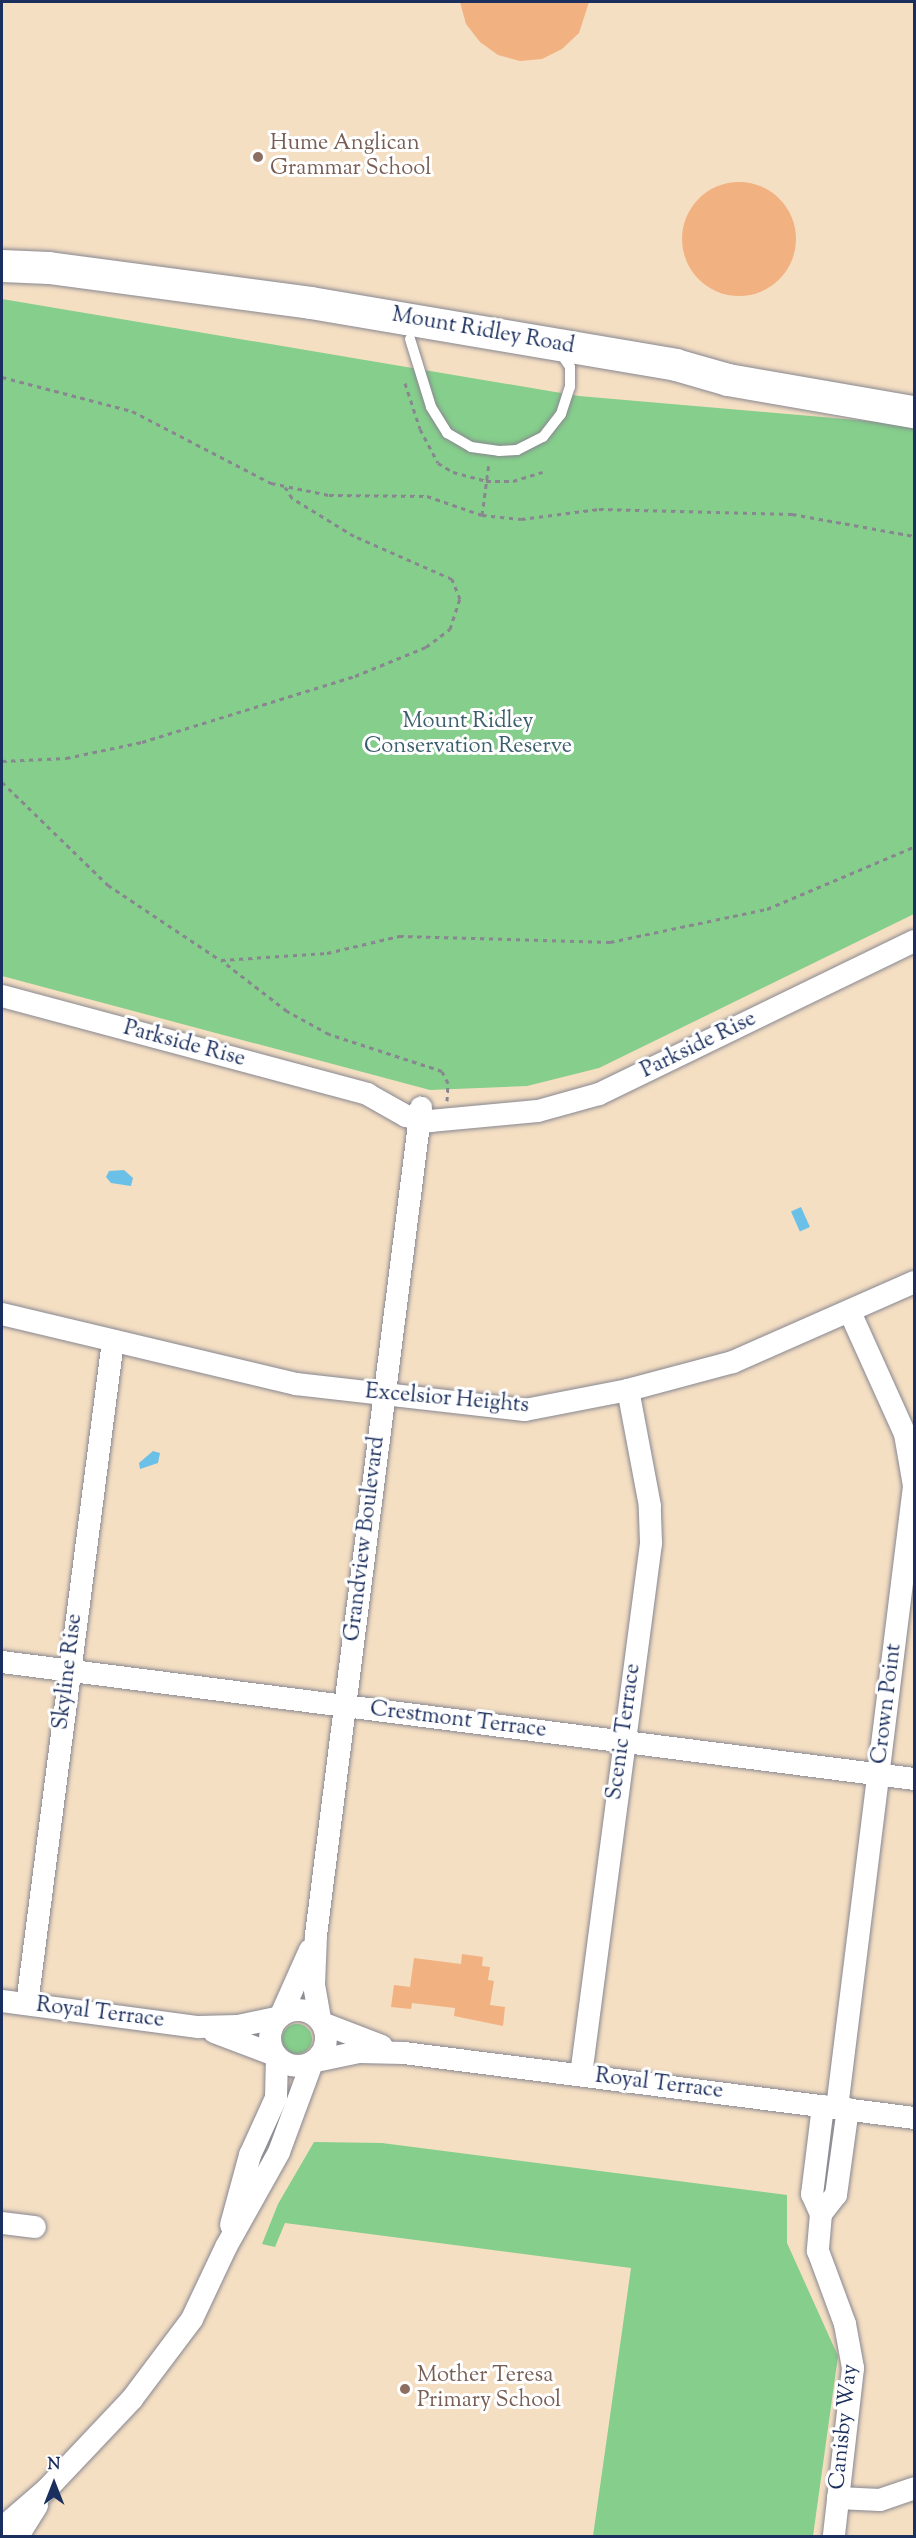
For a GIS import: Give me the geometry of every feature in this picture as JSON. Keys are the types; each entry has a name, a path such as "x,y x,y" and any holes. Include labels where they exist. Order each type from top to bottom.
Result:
{"street":[{"name":"Mount Ridley Road","path":"2,258 49,268 311,303 563,356"},
{"name":"Mount Ridley Road","path":"2,266 49,268"},
{"path":"239,295 410,339 563,356 636,379 728,380 915,412"},
{"name":"Parkside Rise","path":"2,996 368,1094 394,1097 420,1114 472,1114 538,1110 599,1094 915,941"},
{"name":"Parkside Rise","path":"420,1114 446,1109 472,1114"},
{"name":"Grandview Boulevard","path":"321,2021 314,1985 316,1935 420,1114"},
{"name":"Excelsior Heights","path":"2,1314 296,1384 384,1396 525,1410 628,1390 733,1362 915,1282"},
{"name":"Crown Point","path":"836,2108 914,1486 905,1434 850,1312"},
{"name":"Skyline Rise","path":"27,2004 113,1341"},
{"name":"Scenic Terrace","path":"581,2075 652,1523 628,1390"},
{"name":"Crestmont Terrace","path":"2,1662 915,1779"},
{"name":"Grandview Boulevard","path":"279,2017 316,1935"},
{"name":"Royal Terrace","path":"2,2001 198,2026 238,2026 279,2017"},
{"path":"2,2528 47,2489 167,2355 192,2319 226,2247 279,2152 314,2062 327,2039 321,2021 297,2009 279,2017 270,2032 276,2057 276,2098 250,2155 226,2247"},
{"name":"Royal Terrace","path":"321,2021 404,2053"},
{"name":"Royal Terrace","path":"198,2026 276,2057"},
{"name":"Royal Terrace","path":"314,2062 358,2052 404,2053 915,2118"},
{"path":"276,2057 294,2066 314,2062"},
{"name":"Canisby Way","path":"834,2536 854,2368 845,2324 818,2251 821,2214 812,2194 836,2108"},
{"path":"2,2223 34,2227"},
{"path":"838,2498 880,2500 915,2488"},
{"path":"18,2536 47,2489"}],"lane":[{"path":"410,339 432,407 447,433 471,447 517,450 543,437 561,414 570,387 563,356"}],"path":[{"path":"2,377 132,411 285,487 368,498 427,496 482,515 521,519 599,509 792,514 915,536"},
{"path":"482,515 489,461"},
{"path":"2,761 66,758 142,742 355,676 426,647 450,629 460,599 452,579 354,536 292,498 285,487"},
{"path":"2,782 108,885 221,960 287,1011 360,1046 442,1071 448,1083 446,1109"},
{"path":"221,960 327,953 399,936 610,942 767,909 915,848"}],"green space":[{"name":"Mount Ridley Conservation Reserve","path":"2,299 579,396 914,425 914,914 599,1068 527,1086 430,1090 2,976"},
{"path":"297,2024 303,2025 311,2033 311,2045 303,2053 297,2054 291,2053 283,2045 282,2039 283,2033 291,2025"},
{"path":"314,2142 382,2143 787,2195 787,2243 838,2356 813,2536 593,2536 631,2268 285,2223 275,2247 262,2244 278,2204"}],"water":[{"path":"124,1170 133,1178 131,1186 111,1183 106,1177 109,1171"},
{"path":"801,1207 810,1227 800,1232 791,1211"},
{"path":"153,1451 160,1453 158,1463 140,1469 139,1463"}],"building":[{"path":"460,2 589,2 579,33 562,49 542,59 520,61 498,55 480,42 466,24"},
{"path":"739,182 761,186 779,199 792,217 796,239 792,261 779,279 761,292 739,296 717,292 699,279 686,261 682,239 686,217 699,199 717,186"},
{"path":"462,1954 483,1957 482,1966 490,1967 488,1980 494,1981 490,2005 505,2007 503,2026 454,2016 455,2008 412,2003 411,2009 391,2007 394,1985 410,1987 414,1958 461,1964"}],"place":[{"name":"Hume Anglican Grammar School","path":"258,157"},
{"name":"Mother Teresa Primary School","path":"405,2389"}]}
